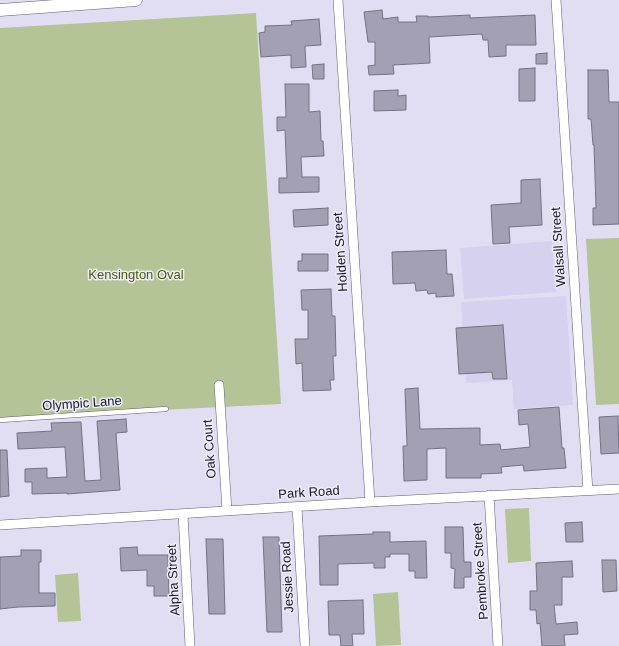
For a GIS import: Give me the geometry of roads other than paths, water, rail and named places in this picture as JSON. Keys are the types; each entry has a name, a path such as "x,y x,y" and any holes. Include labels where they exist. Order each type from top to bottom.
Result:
{"main road":[{"path":"0,10 136,0"}],"street":[{"name":"Holden Street","path":"338,0 370,502"},
{"name":"Walsall Street","path":"556,0 588,491"},
{"name":"Oak Court","path":"219,385 227,511"},
{"name":"Park Road","path":"0,525 489,495 619,489"},
{"name":"Pembroke Street","path":"489,495 498,646"},
{"name":"Jessie Road","path":"296,507 305,646"},
{"name":"Alpha Street","path":"183,514 190,646"}],"lane":[{"name":"Olympic Lane","path":"0,420 166,409"}],"park label":[{"name":"Kensington Oval","path":"136,275"}]}
